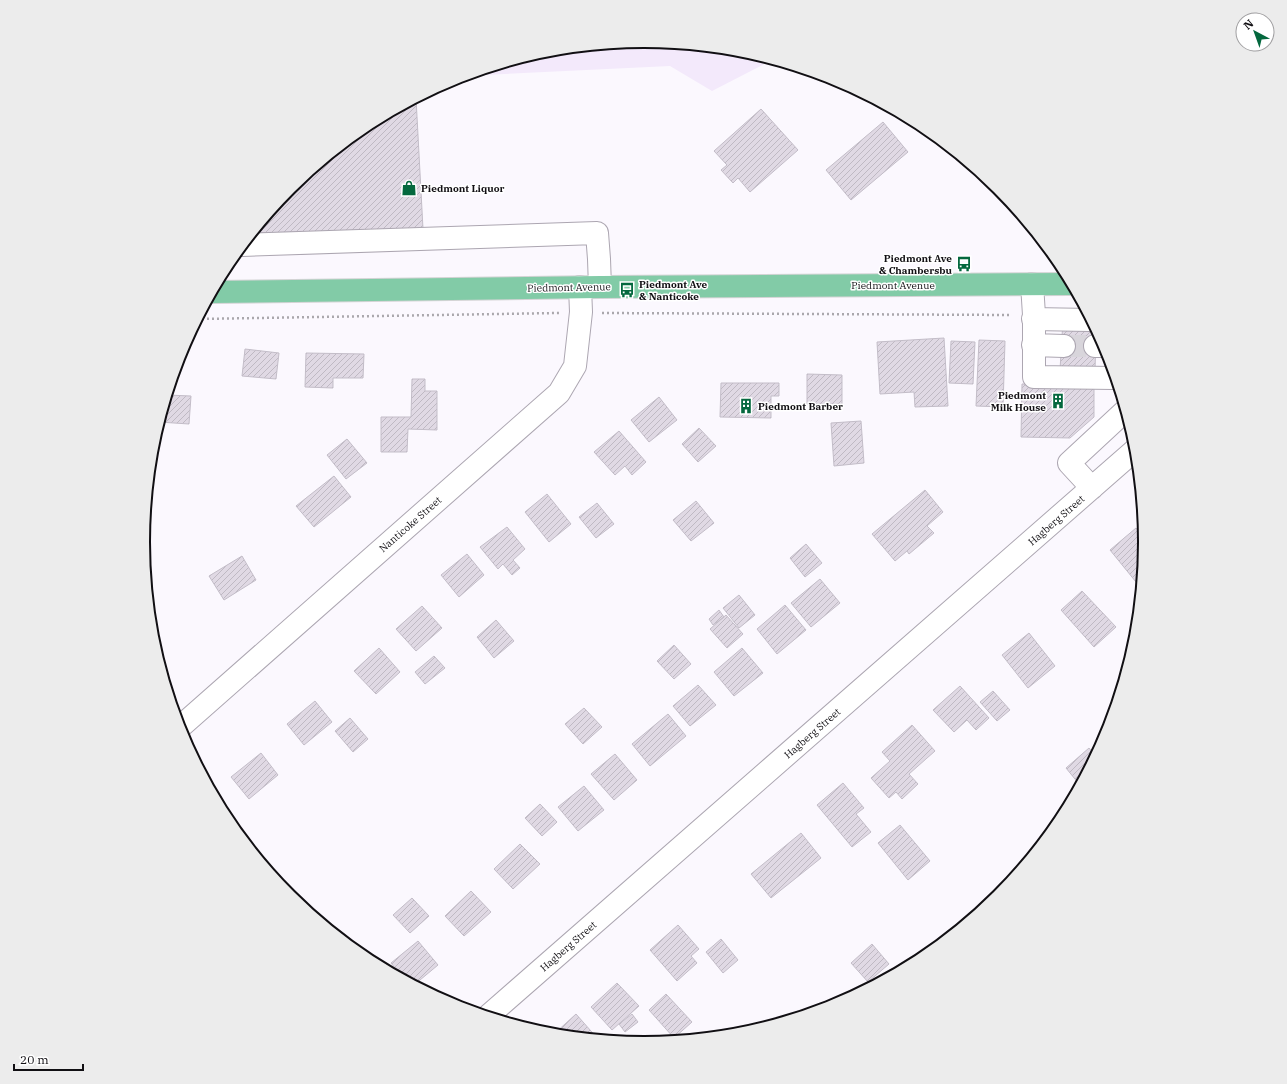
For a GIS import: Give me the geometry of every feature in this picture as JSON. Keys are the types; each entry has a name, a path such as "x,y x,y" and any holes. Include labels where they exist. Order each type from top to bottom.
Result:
{"main road":[{"name":"Piedmont Avenue","path":"218,292 590,287 1064,284"}],"street":[{"name":"Nanticoke Street","path":"184,723 559,393 575,366 581,312 599,259 597,233 249,245"},
{"path":"1032,284 1034,317 1034,377 1109,379"},
{"path":"1034,317 1085,320"},
{"path":"1033,345 1064,346"},
{"path":"1092,488 1069,463 1121,415"},
{"name":"Hagberg Street","path":"492,1012 1129,455"}],"path":[{"path":"203,319 581,312 1034,317"}],"shaded area":[{"path":"644,48 708,52 740,57 765,64 712,91 670,66 482,75 547,57 611,49"}],"building":[{"path":"416,104 423,229 259,233 294,193 343,150 369,131"},
{"path":"761,109 798,150 750,192 738,178 733,183 721,170 727,165 714,151"},
{"path":"883,122 908,152 851,200 826,170"},
{"path":"1063,320 1085,321 1096,343 1095,371 1060,370"},
{"path":"944,338 948,406 915,407 914,392 880,394 877,342"},
{"path":"979,340 1005,341 1003,407 976,406"},
{"path":"951,341 975,342 973,384 949,383"},
{"path":"245,349 279,353 276,379 242,376"},
{"path":"306,353 364,354 363,378 333,378 333,388 305,387"},
{"path":"807,374 842,375 842,404 807,404"},
{"path":"412,379 425,379 425,391 437,391 437,430 408,429 407,452 381,452 381,417 411,417"},
{"name":"Piedmont Barber","path":"721,383 779,383 779,396 771,396 771,418 720,417"},
{"name":"Piedmont Milk House","path":"1022,384 1094,385 1094,417 1070,438 1021,437"},
{"path":"172,395 191,396 189,424 164,422"},
{"path":"659,397 677,420 649,442 631,420"},
{"path":"861,421 864,463 834,466 831,423"},
{"path":"699,428 716,446 698,462 682,444"},
{"path":"619,431 646,462 632,475 625,466 615,475 594,452"},
{"path":"347,439 367,463 346,479 327,455"},
{"path":"334,476 351,497 314,527 296,506"},
{"path":"925,490 943,512 927,526 934,533 909,554 907,551 895,561 872,534"},
{"path":"547,494 571,524 549,542 525,512"},
{"path":"696,501 714,523 691,541 673,520"},
{"path":"597,503 614,524 596,538 579,517"},
{"path":"507,527 525,549 513,560 520,568 512,575 503,564 498,569 480,547"},
{"path":"1136,528 1138,542 1135,581 1110,550"},
{"path":"806,544 822,563 805,577 790,558"},
{"path":"467,554 484,575 459,597 441,575"},
{"path":"242,556 256,580 224,600 209,576"},
{"path":"820,579 840,603 811,627 791,603"},
{"path":"1082,591 1116,627 1094,647 1061,610"},
{"path":"739,595 755,615 739,628 723,608"},
{"path":"785,605 806,630 777,654 757,629"},
{"path":"422,606 442,628 416,651 396,629"},
{"path":"719,610 724,617 713,625 709,619"},
{"path":"726,615 743,634 727,648 710,629"},
{"path":"496,620 514,641 494,658 477,637"},
{"path":"1029,633 1055,666 1028,688 1002,655"},
{"path":"674,645 691,664 674,679 657,661"},
{"path":"379,648 400,672 376,694 354,671"},
{"path":"742,648 763,673 734,696 714,672"},
{"path":"434,656 445,668 425,684 415,672"},
{"path":"698,685 716,705 690,726 673,706"},
{"path":"960,686 989,718 976,730 967,720 954,732 933,710"},
{"path":"993,691 1010,710 997,721 980,702"},
{"path":"315,701 332,722 304,745 287,724"},
{"path":"584,708 602,727 583,744 565,724"},
{"path":"668,714 686,736 650,766 632,744"},
{"path":"350,718 368,739 353,752 335,731"},
{"path":"912,725 935,751 909,774 918,784 902,799 896,792 889,798 871,778 890,761 882,752"},
{"path":"1089,748 1091,751 1076,780 1066,768"},
{"path":"261,753 278,775 249,799 231,777"},
{"path":"615,754 637,780 614,800 591,774"},
{"path":"843,783 864,808 856,814 871,832 852,847 817,805"},
{"path":"584,786 604,810 578,831 558,807"},
{"path":"540,804 557,822 542,836 525,818"},
{"path":"900,825 930,861 908,880 878,843"},
{"path":"801,833 821,858 771,898 751,874"},
{"path":"520,844 540,864 513,889 494,869"},
{"path":"471,891 491,912 464,936 445,916"},
{"path":"412,898 429,916 410,933 393,915"},
{"path":"678,925 699,949 691,956 697,963 677,981 650,950"},
{"path":"721,939 738,960 723,973 706,952"},
{"path":"418,941 438,965 418,981 397,971 391,963"},
{"path":"872,944 889,964 868,982 851,963"},
{"path":"617,983 639,1006 612,1030 591,1007"},
{"path":"666,994 692,1022 678,1035 671,1035 649,1010"},
{"path":"576,1014 593,1033 579,1032 560,1029"},
{"path":"632,1014 638,1022 625,1032 619,1024"}],"tunnel":[{"path":"1064,346 1095,346"}],"place":[{"name":"Piedmont Liquor","path":"409,188"},
{"name":"Piedmont Ave & Chambersbu","path":"964,264"},
{"name":"Piedmont Ave & Nanticoke","path":"627,290"},
{"name":"Piedmont Milk House","path":"1058,401"},
{"name":"Piedmont Barber","path":"746,406"}]}
